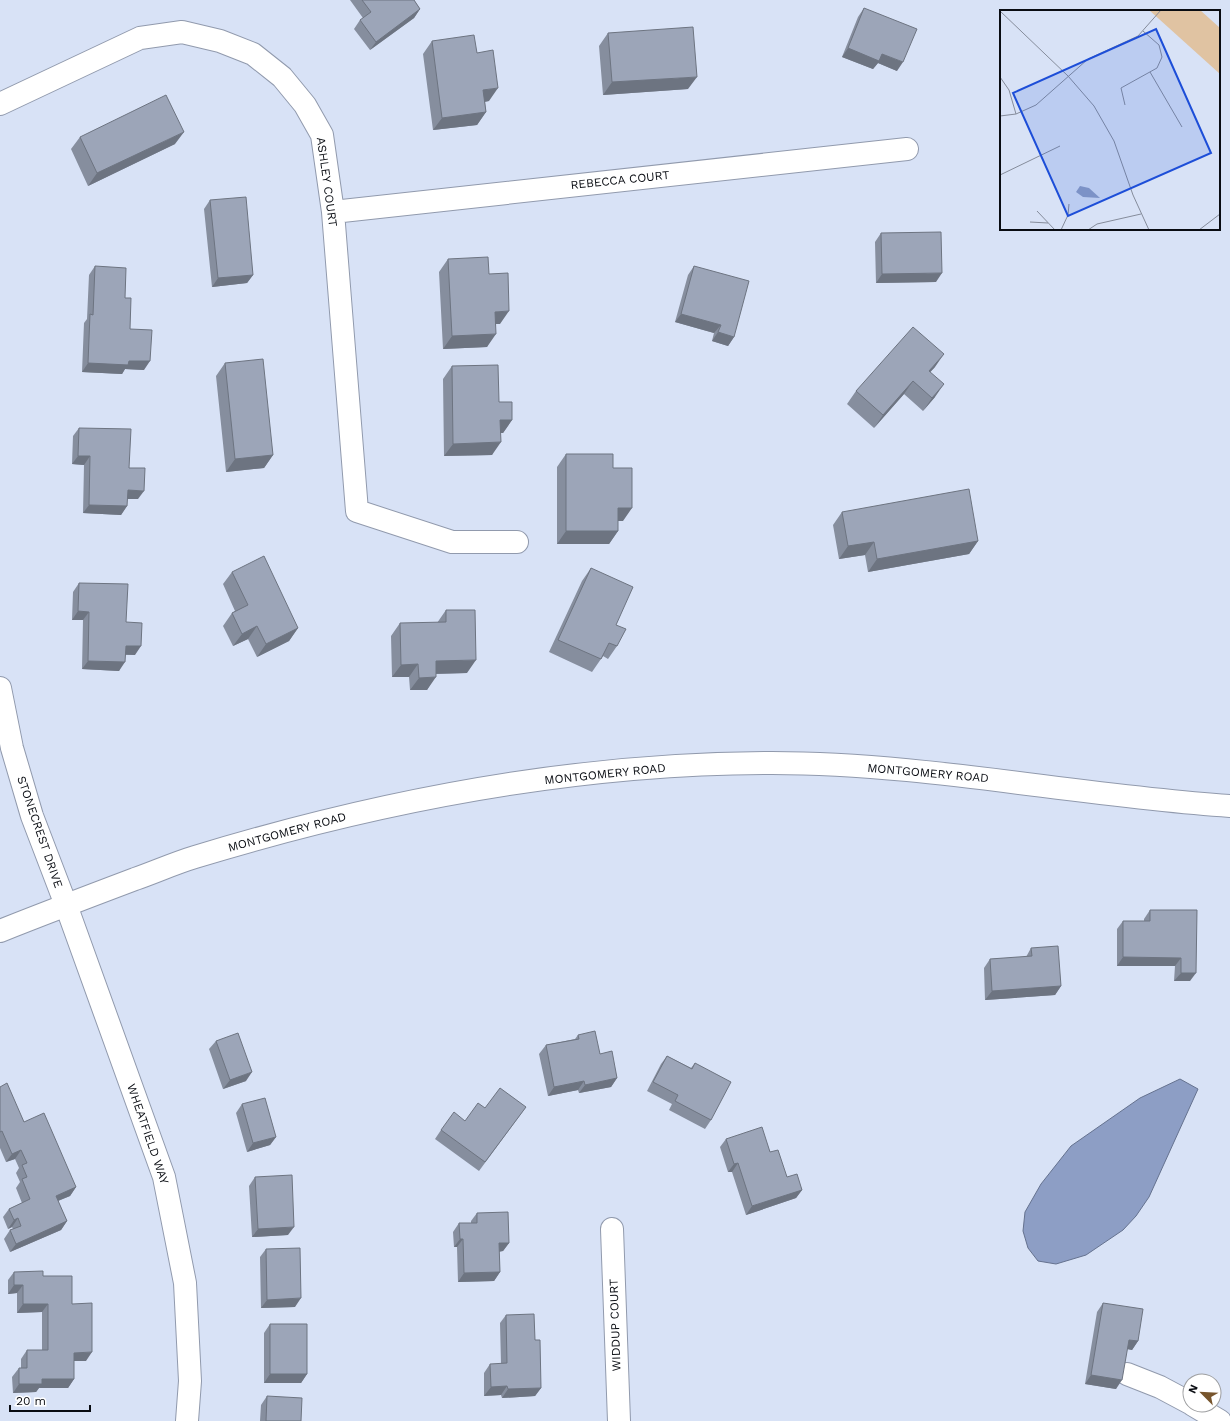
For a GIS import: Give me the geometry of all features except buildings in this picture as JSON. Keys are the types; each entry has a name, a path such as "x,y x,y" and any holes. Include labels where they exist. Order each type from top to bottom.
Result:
{"street":[{"name":"ASHLEY COURT","path":"0,104 140,38 182,32 220,41 253,54 282,77 305,105 322,135 333,212 358,511 452,542 517,542"},
{"name":"REBECCA COURT","path":"333,212 907,149"},
{"name":"STONECREST DRIVE","path":"0,688 12,748 32,816 66,905"},
{"name":"MONTGOMERY ROAD","path":"0,931 192,858 304,827 404,802 530,781 658,767 772,763 891,769 966,776 1179,803 1230,806"},
{"name":"WHEATFIELD WAY","path":"66,905 164,1177 185,1283 190,1381 187,1421"},
{"name":"WIDDUP COURT","path":"612,1229 619,1421"},
{"path":"1127,1374 1160,1387 1182,1399"},
{"path":"1206,1413 1220,1421"}],"water":[{"path":"1180,1079 1198,1089 1149,1197 1136,1216 1123,1230 1086,1255 1056,1264 1038,1261 1028,1248 1023,1231 1025,1212 1041,1184 1071,1146 1140,1098"}]}
